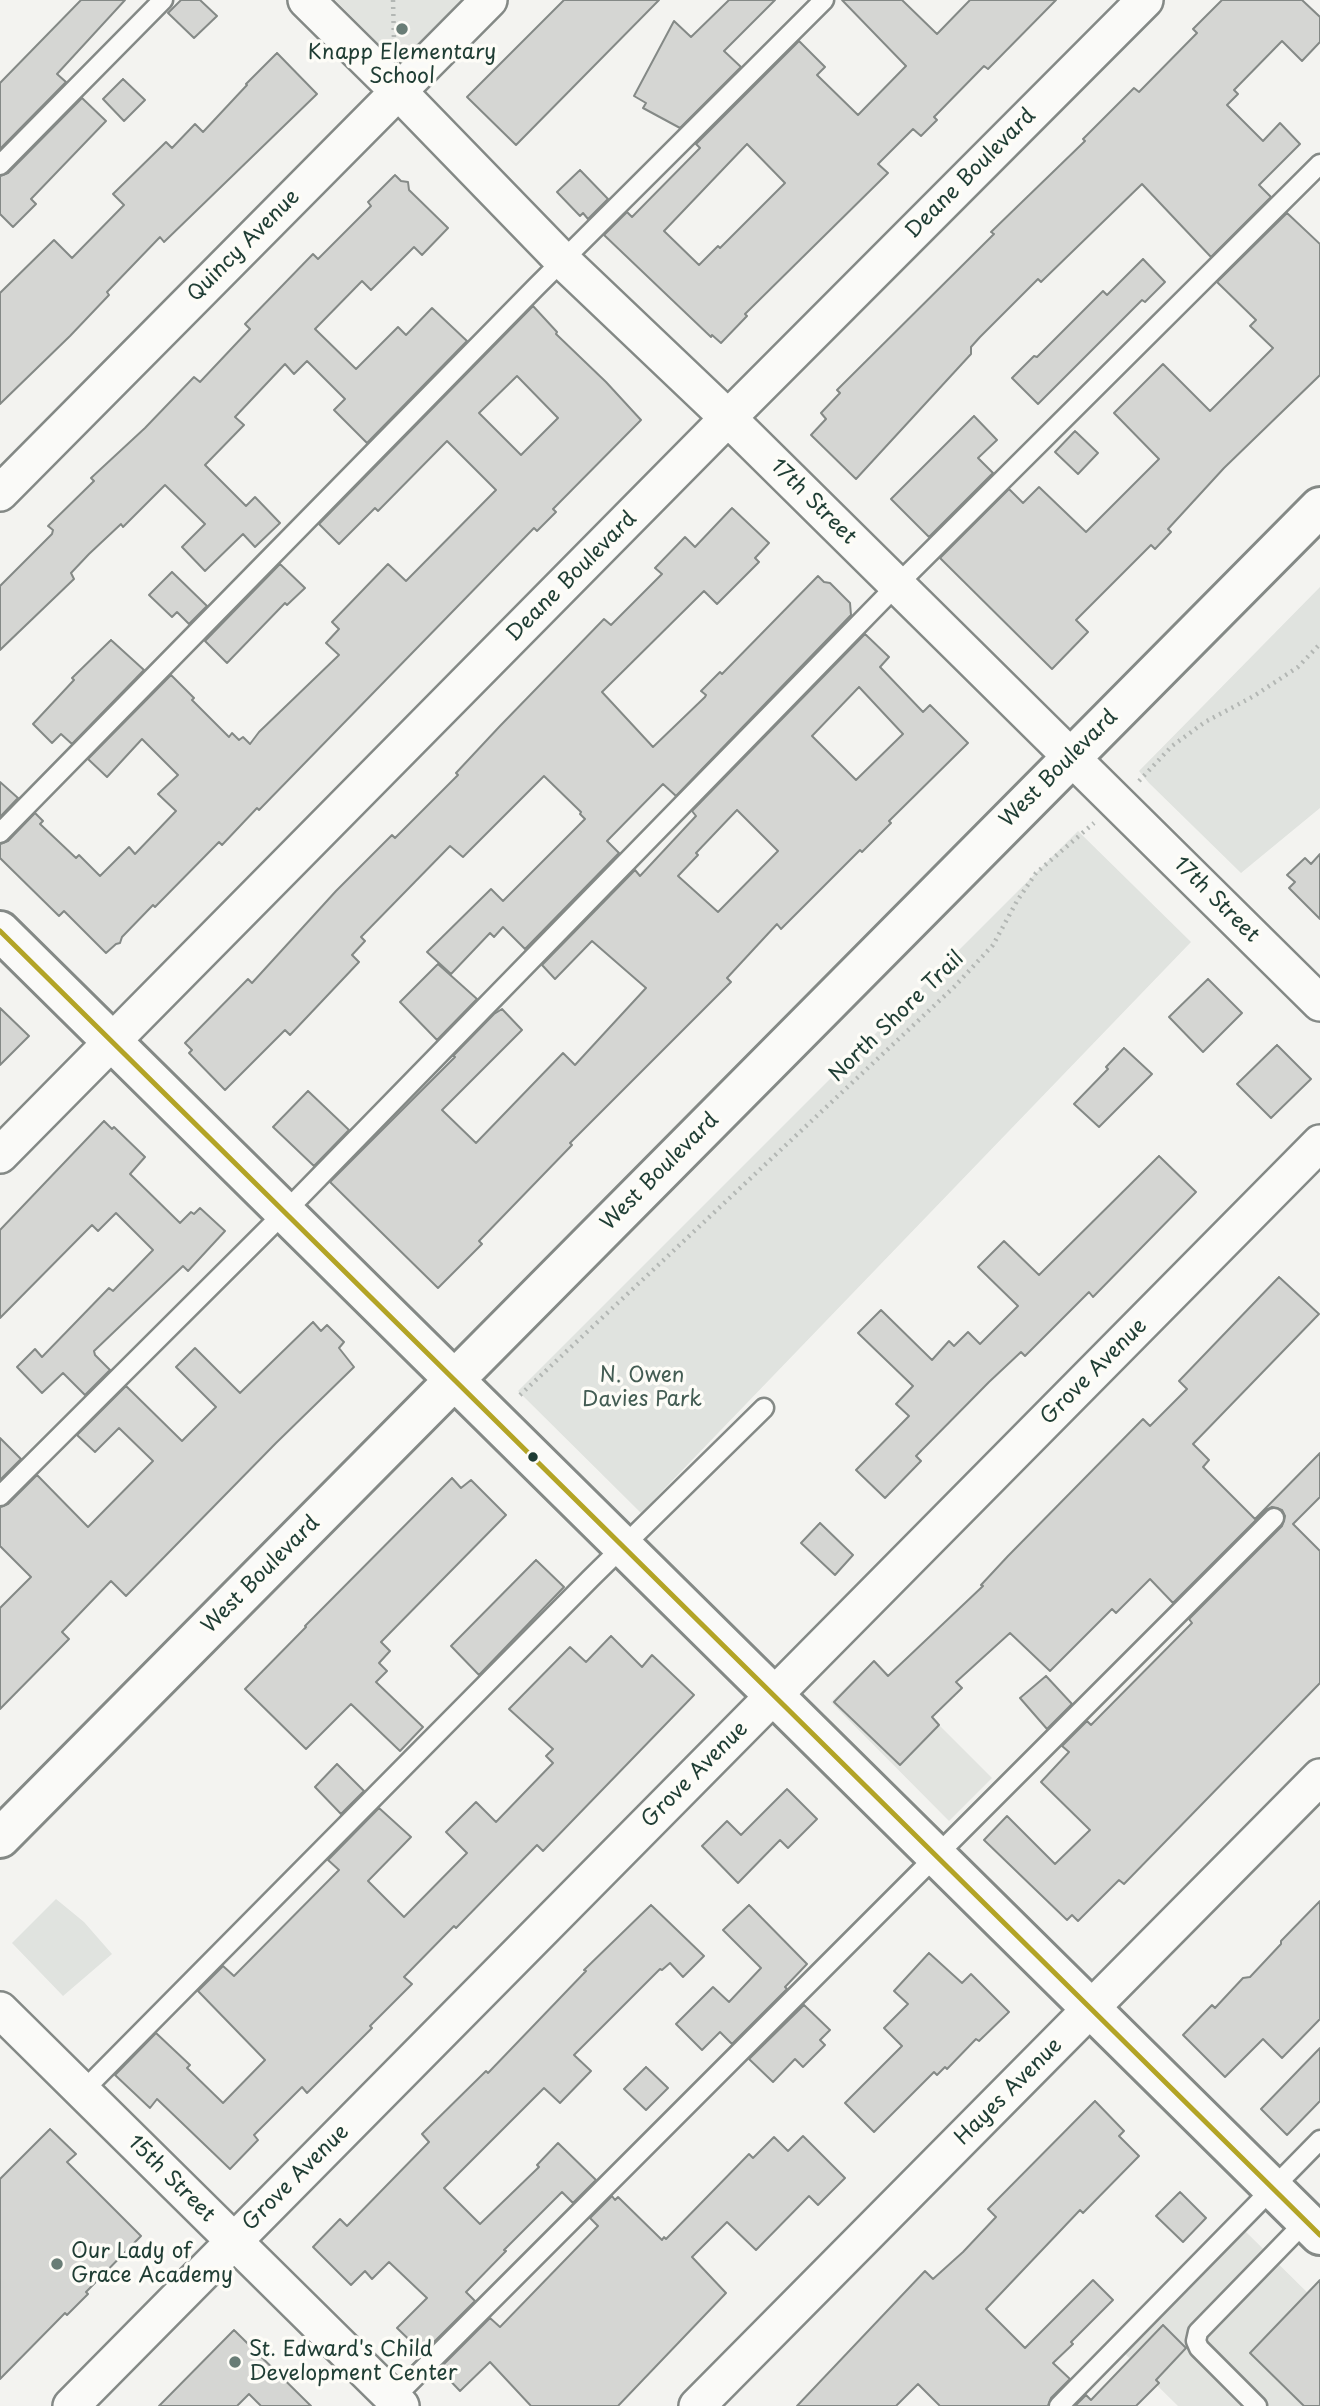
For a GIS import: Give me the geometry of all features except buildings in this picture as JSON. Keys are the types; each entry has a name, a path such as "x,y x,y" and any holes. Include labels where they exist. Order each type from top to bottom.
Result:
{"street":[{"name":"17th Street","path":"306,0 563,261 729,418 1320,1003"},
{"name":"Quincy Avenue","path":"0,494 489,0"},
{"name":"Deane Boulevard","path":"0,1155 1145,0"},
{"name":"West Boulevard","path":"0,1838 1320,507"},
{"path":"0,931 1313,2228"},
{"name":"Grove Avenue","path":"71,2406 1320,1143"},
{"name":"Hayes Avenue","path":"697,2406 1320,1777"},
{"name":"15th Street","path":"0,2010 234,2241 394,2404"}],"lane":[{"path":"0,165 163,0"},
{"path":"0,833 824,0"},
{"path":"0,1496 285,1212 897,585 1320,164"},
{"path":"82,2092 622,1546 764,1408"},
{"path":"394,2404 1274,1518"},
{"path":"1059,2406 1320,2140"},
{"path":"1257,2406 1199,2348 1196,2341 1198,2332 1313,2228"}],"path":[{"path":"393,0 394,42"},
{"name":"North Shore Trail","path":"492,1418 528,1389 954,988 993,945 1036,873 1118,803 1172,746 1205,722 1254,696 1287,674 1320,644"}],"shaded area":[{"name":"Knapp Elementary School","path":"335,0 469,0 413,58 396,61"},
{"path":"874,1660 992,1778 949,1821 831,1702"},
{"path":"1244,2230 1320,2305 1320,2406 1178,2406 1123,2352"}],"green space":[{"path":"1320,587 1320,808 1241,873 1139,771"},
{"name":"N. Owen Davies Park","path":"1078,831 1191,942 641,1513 518,1391"},
{"path":"56,1899 84,1922 112,1954 63,1996 12,1943"}],"transit line":[{"path":"0,931 1320,2235"}],"place":[{"name":"Knapp Elementary School","path":"402,29"},
{"name":"Our Lady of Grace Academy","path":"57,2264"},
{"name":"St. Edward's Child Development Center","path":"235,2362"}]}
